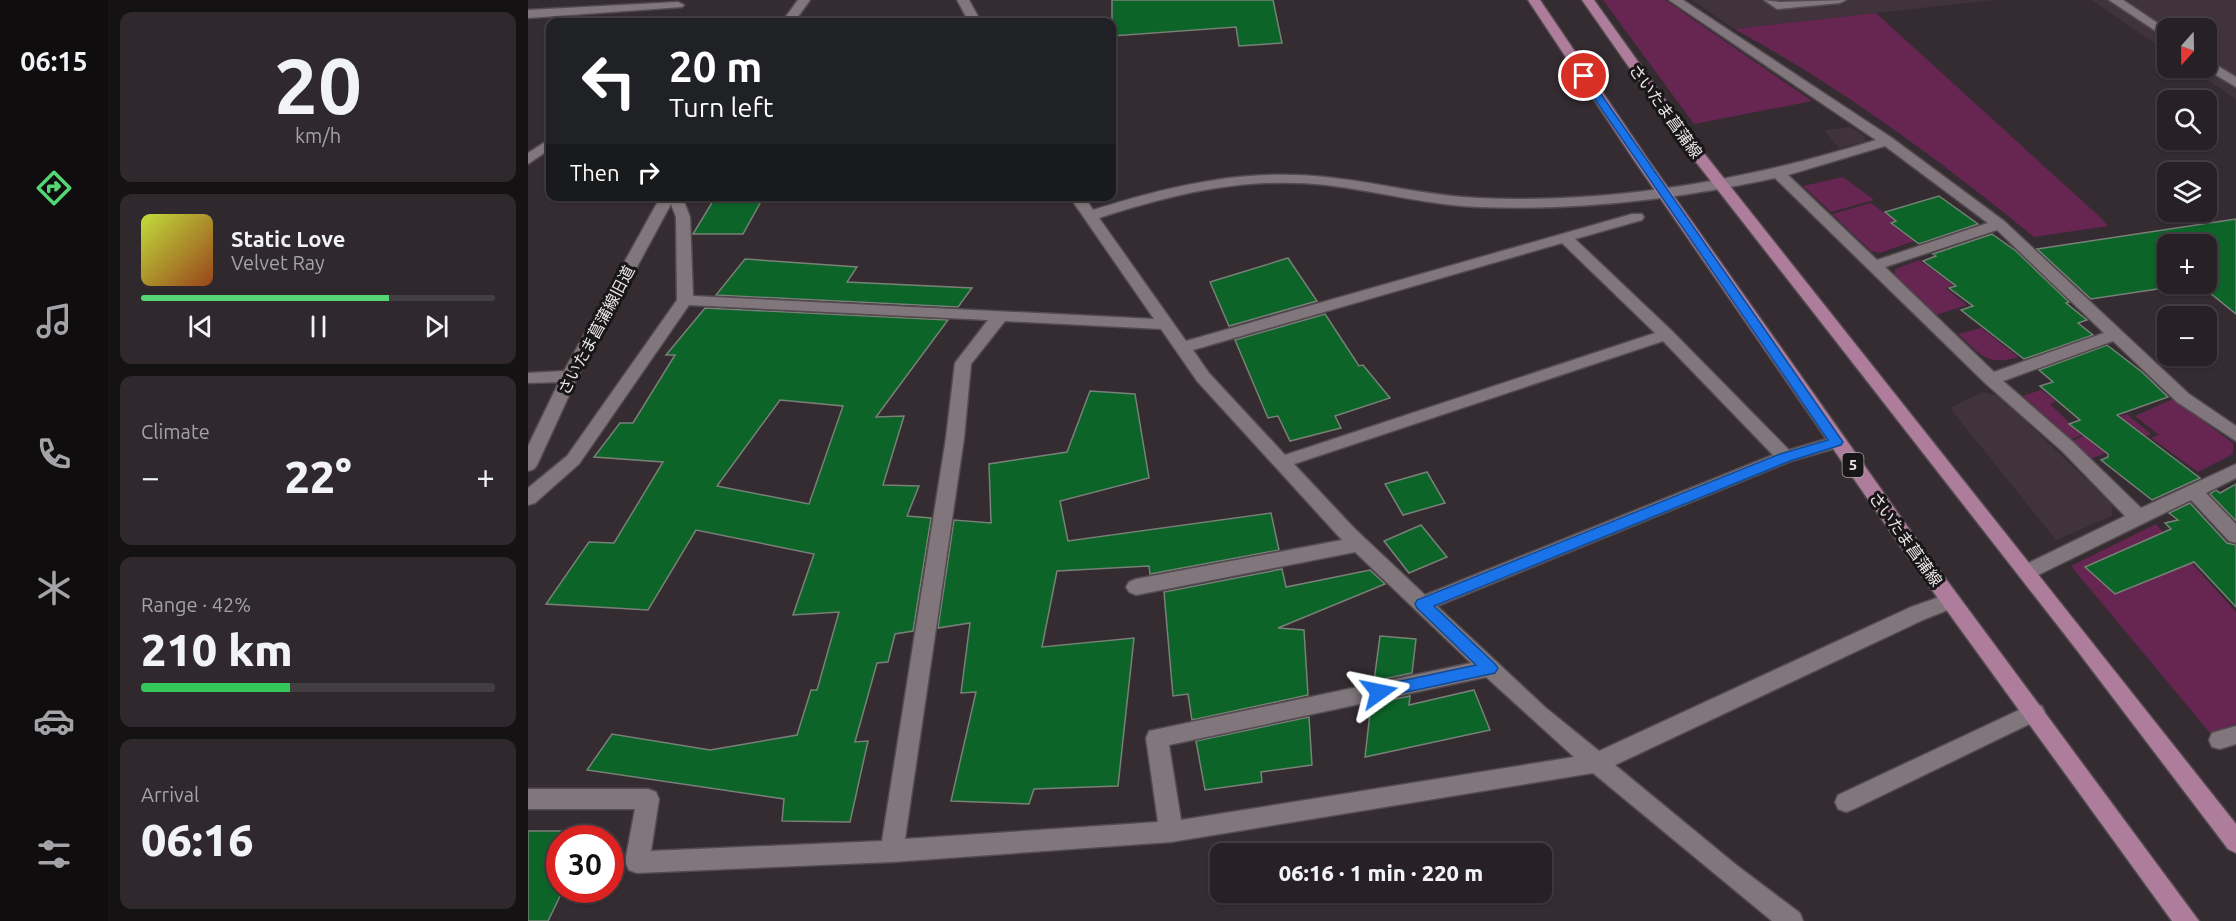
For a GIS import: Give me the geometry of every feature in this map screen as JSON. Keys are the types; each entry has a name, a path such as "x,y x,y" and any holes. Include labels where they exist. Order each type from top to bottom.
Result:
{"main road":[{"name":"さいたま菖蒲線","path":"1532,0 1837,442 2187,921"},
{"name":"さいたま菖蒲線","path":"1588,0 1618,45 1720,184 2027,572 2236,842"}],"street":[{"path":"791,18 804,0"},
{"path":"963,0 973,18"},
{"path":"1675,0 1887,141 2000,224 2183,398 2236,435"},
{"path":"1774,3 1840,0"},
{"path":"2115,0 2157,29"},
{"path":"528,14 678,4"},
{"path":"2217,70 2236,83"},
{"path":"1090,216 1163,192 1217,182 1277,178 1323,181 1417,198 1499,203 1663,192 1778,174 1887,141"},
{"path":"528,160 546,146"},
{"path":"1778,174 1990,379 2068,447 2140,519"},
{"name":"さいたま菖蒲線旧道","path":"528,465 570,376 665,201"},
{"path":"528,498 573,460 685,300 683,217 677,201"},
{"path":"1080,201 1203,377 1359,544 1538,714 1727,872 1791,921"},
{"path":"1182,348 1637,217"},
{"path":"1874,266 2000,224"},
{"path":"1565,238 1666,335 1785,457"},
{"path":"685,300 1164,324"},
{"path":"892,850 956,438 963,363 1000,316"},
{"path":"1990,379 2116,334"},
{"path":"1282,462 1666,335"},
{"path":"528,378 570,376"},
{"path":"1423,604 1785,457 1837,442"},
{"path":"2027,572 2140,519 2192,490 2236,470"},
{"path":"2192,490 2236,536"},
{"path":"1136,587 1359,544"},
{"path":"528,799 648,799 637,862 892,850 1172,832 1596,763 1917,613 1951,601"},
{"path":"1172,832 1157,738 1490,668"},
{"path":"1846,802 2034,712"}],"shaded area":[{"path":"1603,0 1665,0 1812,101 1694,124"},
{"path":"1692,0 1993,0 1734,29"},
{"path":"2092,0 2236,0 2236,99 2205,78 2217,78 2217,18 2157,18 2157,45"},
{"path":"1876,13 2108,226 2034,237 1963,180 1889,126 1813,75 1734,29"},
{"path":"1851,127 1865,137 1865,141 1839,148 1824,130"},
{"path":"1843,177 1874,200 1831,212 1803,186"},
{"path":"1871,203 1894,220 1889,223 1914,241 1880,253 1871,251 1832,214"},
{"path":"1919,260 1953,285 1945,288 1967,305 1936,315 1895,276 1895,269"},
{"path":"1981,328 2018,357 1998,360 1985,357 1958,334"},
{"path":"2041,390 2056,401 2050,404 2082,435 2072,439 2023,396"},
{"path":"1982,392 1999,396 2112,504 2112,516 2056,540 1950,408"},
{"path":"2173,399 2233,443 2233,454 2198,472 2151,438 2159,435 2135,416"},
{"path":"2127,414 2151,434 2091,459 2073,441 2097,429 2092,425"},
{"path":"2156,524 2236,612 2236,724 2210,733 2071,566"}],"building":[{"path":"1112,0 1273,0 1282,43 1239,46 1236,27 1116,36 1116,18 1112,18"},
{"path":"1939,196 1978,224 1919,244 1891,223 1896,221 1885,212"},
{"path":"713,201 761,201 743,234 693,234"},
{"path":"2236,219 2236,314 2211,294 2217,294 2217,234 2157,234 2157,289 2091,299 2037,249 2217,222"},
{"path":"1992,234 2016,251 2069,302 2066,303 2087,320 2078,323 2093,335 2024,359 1961,310 1973,306 1949,288 1956,286 1923,261 1936,256 1933,254"},
{"path":"1288,258 1317,301 1229,326 1210,282"},
{"path":"745,259 857,267 847,282 972,288 958,307 716,295"},
{"path":"705,308 948,320 876,417 904,416 883,485 919,486 907,516 931,518 913,631 895,634 888,662 877,663 855,742 868,741 850,822 782,821 784,799 587,770 612,734 710,750 797,735 811,690 817,690 839,612 793,615 814,554 696,530 648,610 546,604 589,542 614,543 663,462 594,457 620,423 633,423 675,355 666,355","holes":["780,400 843,406 809,504 717,486"]},
{"path":"1325,314 1359,366 1363,365 1390,398 1335,416 1341,428 1290,441 1278,416 1268,418 1235,340"},
{"path":"2107,345 2142,372 2168,397 2117,415 2200,478 2152,500 2101,460 2108,457 2108,454 2069,424 2080,420 2040,386 2053,382 2039,370"},
{"path":"1090,391 1135,394 1149,478 1060,501 1068,541 1271,513 1279,550 1150,574 1149,566 1057,571 1042,647 1134,638 1118,786 1034,789 1029,804 951,801 976,692 961,693 970,623 938,628 954,520 991,523 989,464 1067,452"},
{"path":"1427,472 1445,503 1403,515 1385,484"},
{"path":"2236,484 2236,521 2210,494 2216,490 2220,493"},
{"path":"2190,503 2227,543 2236,545 2236,607 2194,562 2115,594 2085,567 2171,529 2165,523 2178,520 2169,513"},
{"path":"1421,525 1447,557 1409,573 1384,541"},
{"path":"1282,569 1286,587 1370,570 1385,584 1278,628 1304,630 1308,695 1192,720 1188,694 1173,696 1164,592"},
{"path":"1380,636 1416,639 1412,673 1374,681"},
{"path":"1474,690 1490,730 1365,757 1371,704 1410,696 1409,705"},
{"path":"1309,717 1312,765 1261,772 1262,782 1205,790 1196,741"},
{"path":"528,831 546,831 546,903 557,903 548,921 528,921"}],"route":[{"path":"1379,692 1490,668 1423,604 1785,457 1837,442 1584,76"}]}
